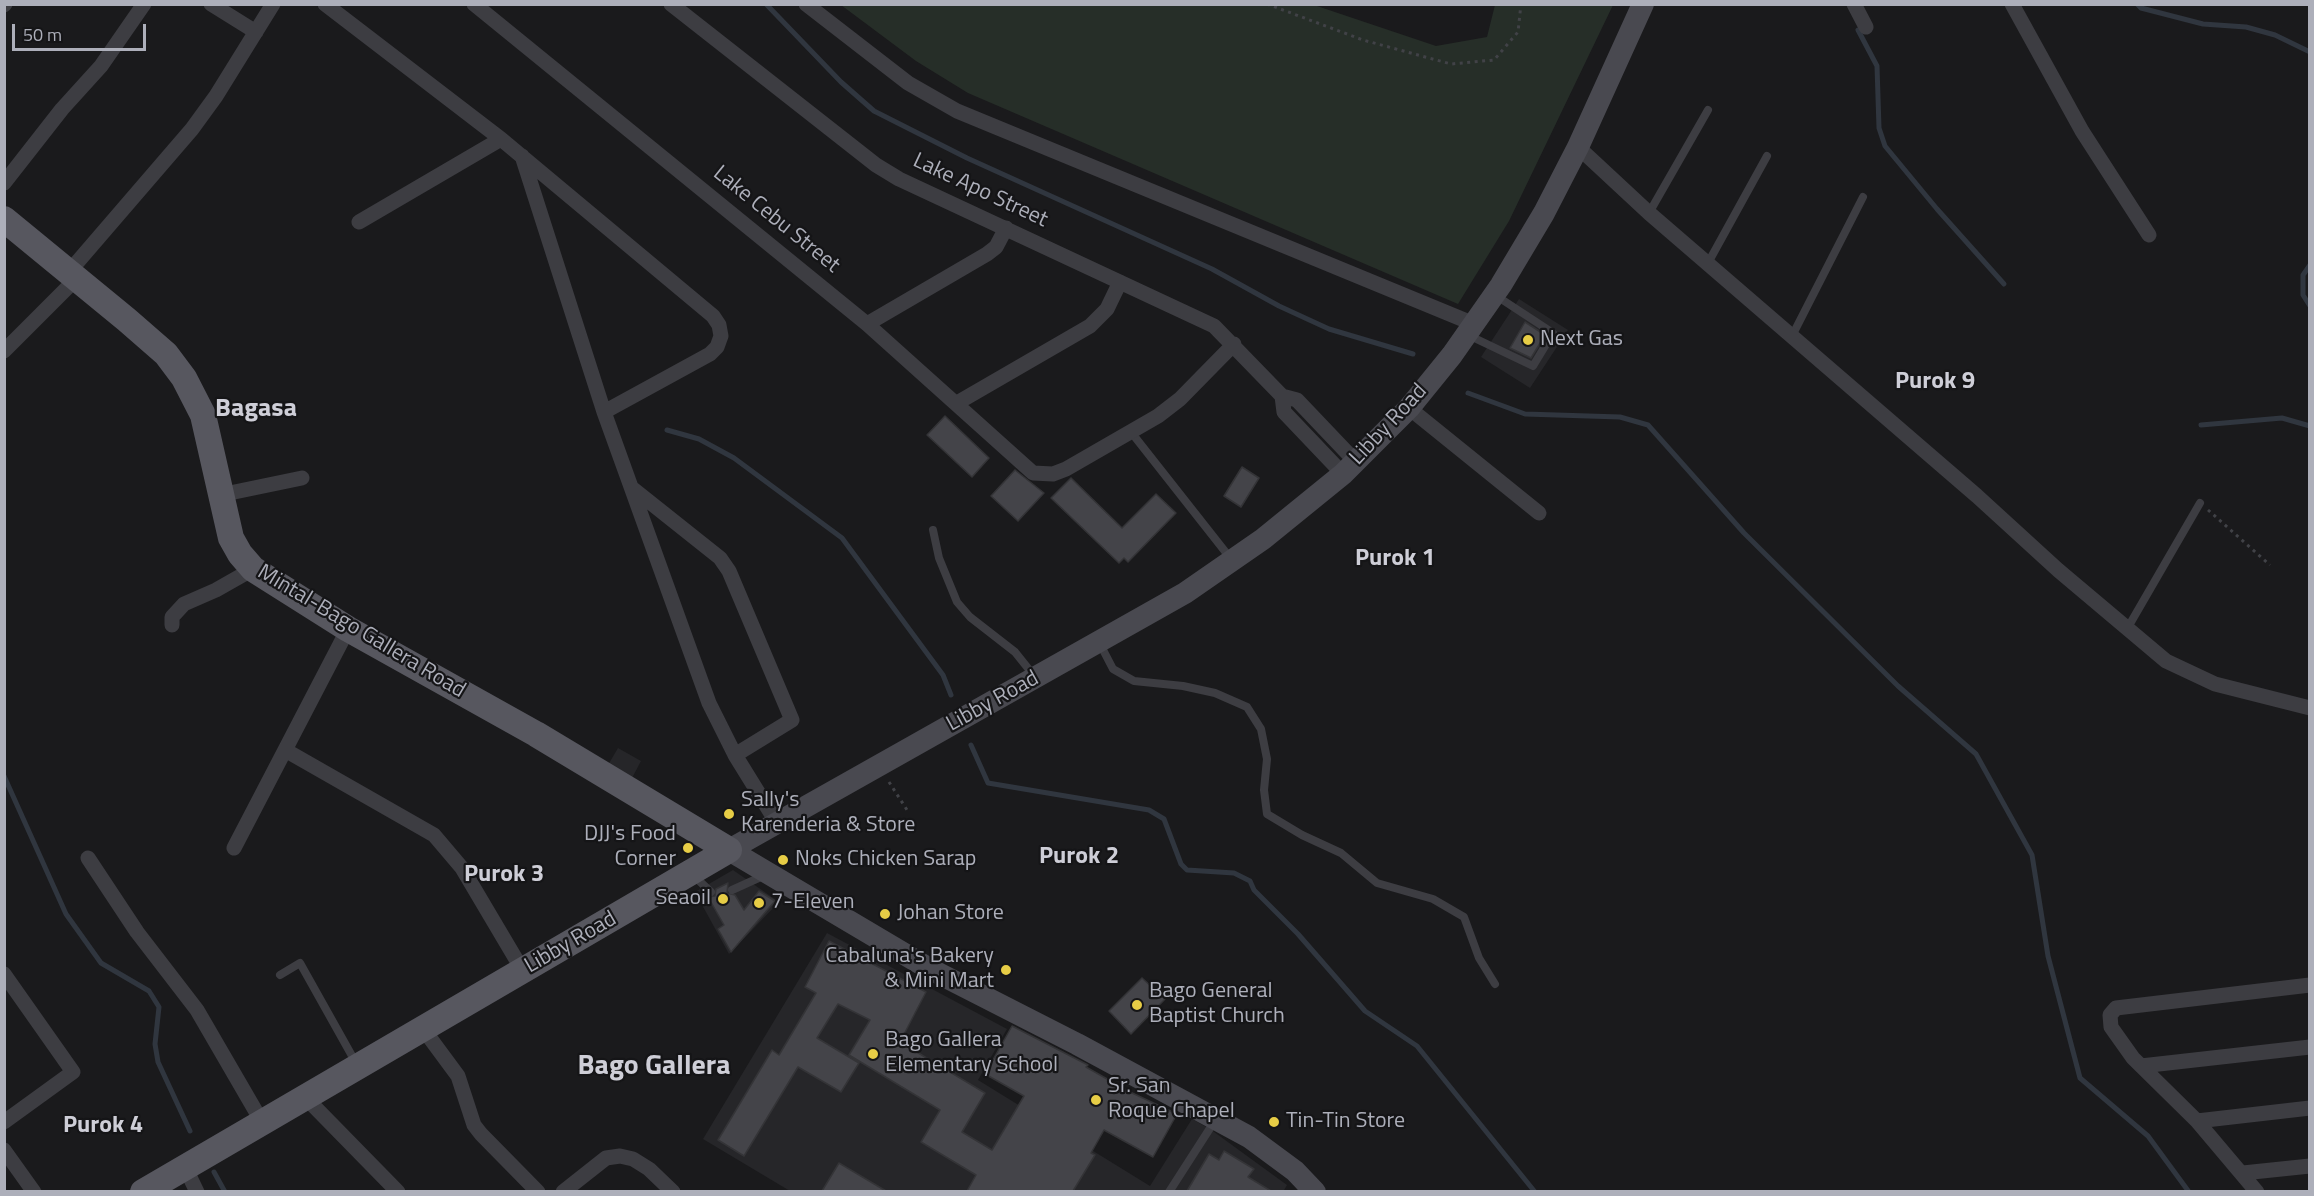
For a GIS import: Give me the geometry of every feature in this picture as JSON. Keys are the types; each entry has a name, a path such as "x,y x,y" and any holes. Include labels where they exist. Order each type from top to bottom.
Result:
{"main road":[{"name":"Libby Road","path":"143,1191 424,1030 729,850 1185,593 1233,561 1293,516 1349,468 1409,408 1471,329 1524,249 1578,147 1643,4"},
{"name":"Mintal-Bago Gallera Road","path":"4,219 166,354 184,378 203,415 219,495 231,538 240,554 253,569 348,629 536,734 729,850"},
{"path":"729,850 928,968 1216,1118 1274,1154 1315,1191"}],"street":[{"path":"4,183 62,109 101,66 144,4"},
{"path":"211,4 256,32"},
{"path":"4,351 72,276 192,129 216,96 273,4"},
{"path":"325,4 501,138 713,316 719,325 721,336 717,347 710,354 604,412"},
{"name":"Lake Cebu Street","path":"474,4 867,324 1033,473 1043,476 1066,469 1131,432"},
{"name":"Lake Apo Street","path":"671,4 876,165 1214,326 1234,344 1282,396 1284,412 1349,468"},
{"path":"806,4 908,83 957,111 1471,329"},
{"path":"1854,4 1866,27"},
{"path":"2012,4 2082,131 2149,235"},
{"path":"359,222 501,138"},
{"path":"1578,147 1649,213 2166,661 2188,673 2254,696 2310,708"},
{"path":"522,156 604,412 709,703 735,755 777,823"},
{"path":"867,324 987,254 996,247 1006,228"},
{"path":"957,403 1090,326 1107,309 1120,282"},
{"path":"1131,432 1180,399 1234,344"},
{"path":"1409,408 1539,513"},
{"path":"219,495 303,478"},
{"path":"632,488 720,558 729,571 792,720 735,755"},
{"path":"172,625 172,617 184,604 216,590 253,569"},
{"path":"234,848 348,629"},
{"path":"285,750 434,835 462,868 524,971"},
{"path":"88,858 137,932 196,1010 262,1122"},
{"path":"4,974 73,1072 4,1122"},
{"path":"2257,1191 2197,1121 2141,1066 2111,1027 2110,1015 2116,1008 2310,985"},
{"path":"424,1030 458,1076 474,1125 538,1191"},
{"path":"2141,1066 2310,1047"},
{"path":"305,1097 398,1191"},
{"path":"2197,1121 2310,1108"},
{"path":"4,1150 34,1191"},
{"path":"563,1191 606,1158 620,1156 633,1159 649,1169 673,1191"},
{"path":"2243,1173 2310,1166"},
{"path":"185,1167 197,1191"}],"lane":[{"path":"1649,213 1708,110"},
{"path":"1708,263 1767,156"},
{"path":"1792,336 1863,197"},
{"path":"1471,329 1533,366 1553,333 1494,295"},
{"path":"1131,432 1233,561"},
{"path":"2127,629 2200,503"},
{"path":"933,530 939,558 957,602 970,617 1015,652 1036,678"},
{"path":"1099,642 1113,669 1134,681 1183,686 1215,693 1246,707 1261,729 1267,759 1264,790 1267,814 1302,835 1341,853 1377,884 1433,899 1464,917 1479,958 1495,984"},
{"path":"691,873 711,892"},
{"path":"732,890 768,873"},
{"path":"280,975 300,963 359,1067"},
{"path":"1169,1191 1216,1118"}],"path":[{"path":"1267,4 1363,40 1451,64 1494,60 1518,32 1521,4"},
{"path":"2200,503 2270,565"},
{"path":"879,766 909,813"}],"shaded area":[{"path":"841,5 1314,5 1436,46 1487,37 1495,5 1613,5 1509,221 1458,304 968,93 916,61"},
{"path":"1519,299 1568,330 1530,388 1481,357"},
{"path":"618,748 641,761 632,778 608,765"},
{"path":"733,870 779,902 729,954 695,892"},
{"name":"Bago Gallera Elementary School","path":"827,933 1007,1029 978,1080 1150,1186 1192,1119 1210,1129 1287,1185 1283,1192 790,1191 703,1139"}],"building":[{"name":"Next Gas","path":"1525,322 1545,335 1531,358 1510,348"},
{"path":"945,416 989,458 972,477 927,435"},
{"path":"1242,467 1259,478 1241,507 1224,496"},
{"path":"1015,470 1044,493 1018,521 991,496"},
{"path":"1071,478 1122,528 1156,494 1176,513 1128,562 1124,558 1119,563 1051,498"},
{"path":"728,883 727,893 735,895 744,910 759,891 775,901 731,952 718,929 724,925 708,897 715,896 716,889"},
{"path":"829,941 926,992 900,1042 985,1093 962,1132 992,1150 1024,1096 985,1074 1012,1026 1088,1065 1086,1067 1130,1092 1177,1114 1153,1157 1104,1130 1091,1153 1095,1155 1073,1191 967,1191 976,1175 921,1142 940,1110 849,1055 870,1020 838,1004 817,1038 859,1063 841,1092 798,1067 744,1156 718,1140 772,1050 779,1055 816,993 805,987"},
{"name":"Bago General Baptist Church","path":"1142,978 1165,999 1131,1034 1109,1011"},
{"path":"1224,1151 1254,1169 1248,1177 1271,1191 1187,1191 1209,1154 1219,1160"},
{"path":"839,1163 886,1191 822,1191"}],"waterway":[{"path":"766,4 841,82 874,111 967,158 1212,269 1279,306 1329,329 1413,354"},
{"path":"2137,4 2141,8 2203,24 2246,27 2275,35 2310,52"},
{"path":"1858,30 1877,66 1879,128 1885,146 2004,284"},
{"path":"2310,265 2303,275 2303,295 2310,306"},
{"path":"1468,393 1525,414 1620,417 1648,425 1744,533 1898,686 1976,754 2032,855 2048,956 2080,1078 2148,1136 2189,1192"},
{"path":"2201,425 2282,418 2310,426"},
{"path":"667,430 699,439 734,458 842,538 943,675 951,695"},
{"path":"971,745 988,783 1149,810 1164,819 1181,864 1187,870 1234,873 1250,881 1254,890 1298,934 1365,1011 1417,1046 1535,1192"},
{"path":"4,776 66,914 101,963 149,991 159,1007 155,1044 158,1062 190,1131"},
{"path":"214,1172 225,1192"}],"place":[{"name":"Next Gas","path":"1528,340"},
{"name":"Sally's Karenderia & Store","path":"729,814"},
{"name":"DJJ's Food Corner","path":"688,848"},
{"name":"Noks Chicken Sarap","path":"783,860"},
{"name":"Seaoil","path":"723,899"},
{"name":"7-Eleven","path":"759,903"},
{"name":"Johan Store","path":"885,914"},
{"name":"Cabaluna's Bakery & Mini Mart","path":"1006,970"},
{"name":"Bago General Baptist Church","path":"1137,1005"},
{"name":"Bago Gallera Elementary School","path":"873,1054"},
{"name":"Sr. San Roque Chapel","path":"1096,1100"},
{"name":"Tin-Tin Store","path":"1274,1122"}],"district":[{"name":"Purok 9","path":"1935,382"},
{"name":"Bagasa","path":"256,410"},
{"name":"Purok 1","path":"1395,559"},
{"name":"Purok 2","path":"1079,857"},
{"name":"Purok 3","path":"504,875"},
{"name":"Bago Gallera","path":"654,1067"},
{"name":"Purok 4","path":"103,1126"}]}
